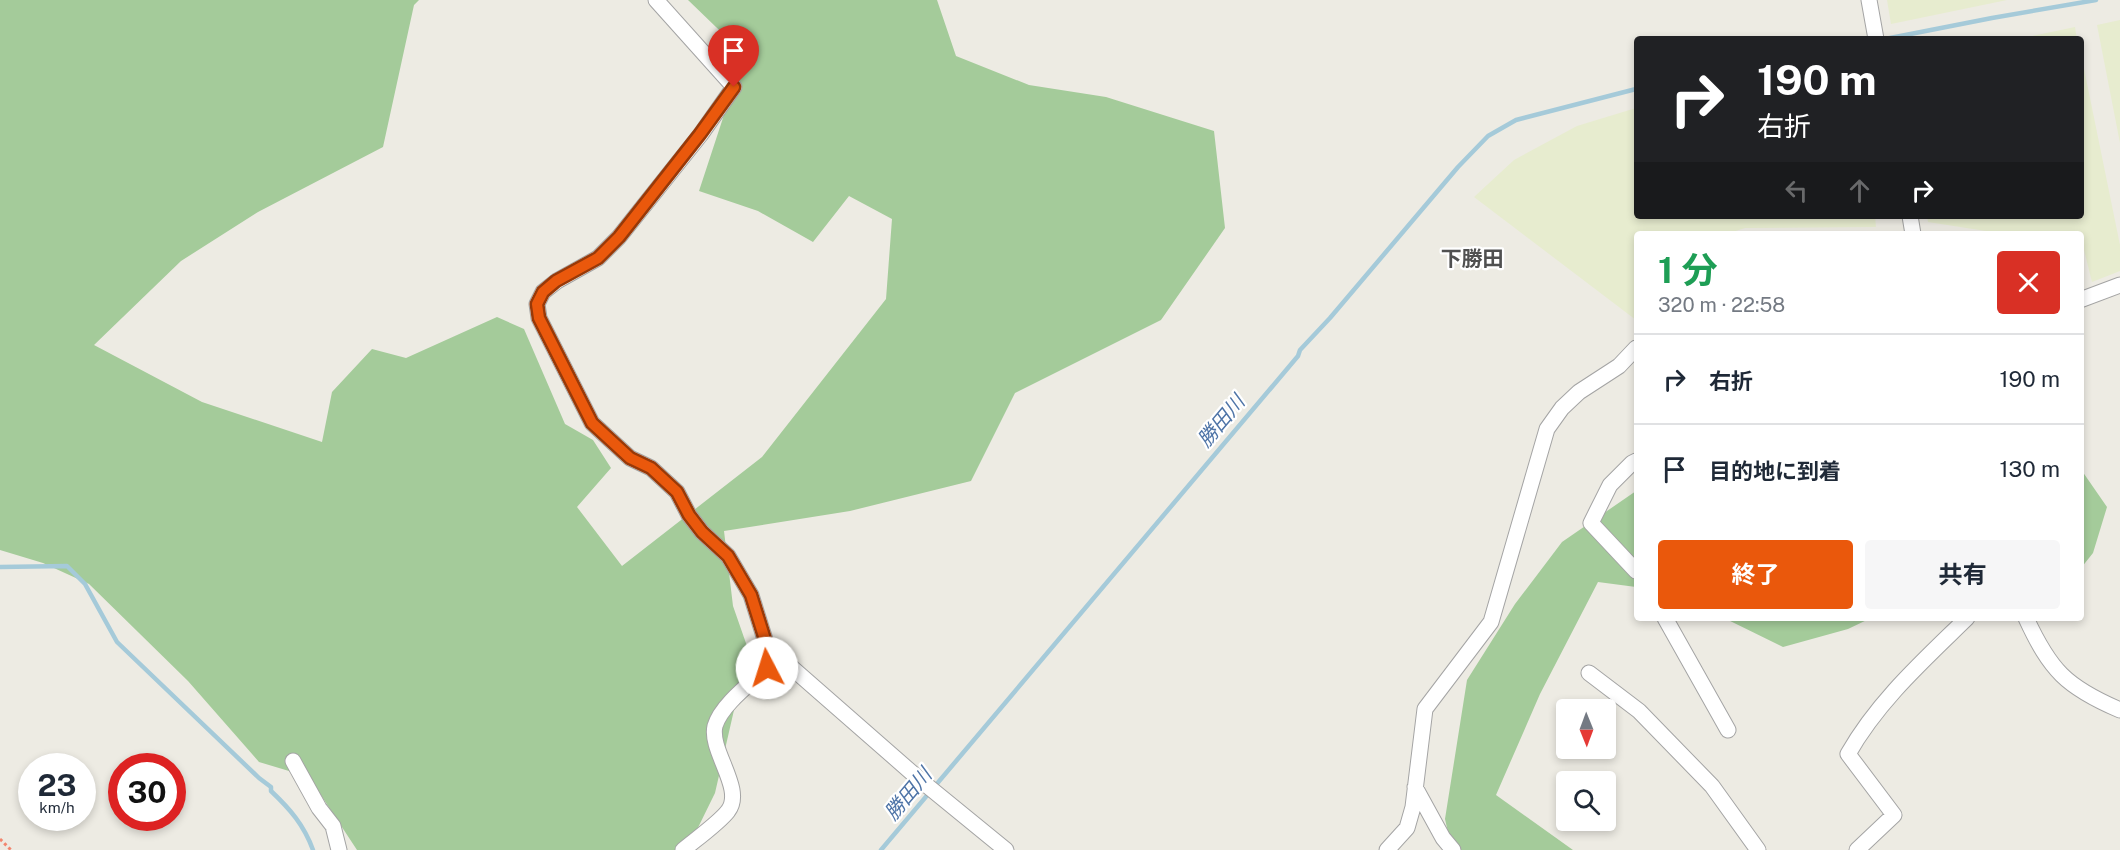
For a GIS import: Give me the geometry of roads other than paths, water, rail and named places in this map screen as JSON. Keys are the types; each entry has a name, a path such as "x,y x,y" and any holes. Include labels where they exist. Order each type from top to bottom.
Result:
{"street":[{"path":"656,0 734,87 619,237 598,258 556,281 543,292 537,304 539,318 592,423 630,458 651,468 677,492 689,515 702,532 728,556 751,595 767,646 767,668 727,705 715,726 716,744 733,793 730,810 683,850"},
{"path":"1869,0 1875,36"},
{"path":"2084,298 2120,285"},
{"path":"1387,850 1407,828 1413,807 1425,709 1491,622 1547,429 1562,408 1579,392 1619,366 1634,350"},
{"path":"1634,462 1610,485 1591,523 1634,569"},
{"path":"1667,621 1728,730"},
{"path":"1857,850 1894,815 1848,754 1862,728 1901,682 1964,621"},
{"path":"2027,621 2040,649 2057,672 2072,685 2120,710"},
{"path":"767,646 920,779 1006,850"},
{"path":"1588,673 1639,711 1712,786 1758,850"},
{"path":"292,761 319,808 333,826 339,850"},
{"path":"1415,787 1443,838 1454,850"}],"waterway":[{"name":"勝田川","path":"1900,36 2096,0"},
{"name":"勝田川","path":"881,850 1298,356 1300,350 1458,167 1488,136 1516,120 1634,90"},
{"path":"0,567 67,566 85,584 117,642 271,787 271,791 301,825 313,850"}],"district":[{"name":"下勝田","path":"1472,259"}]}
